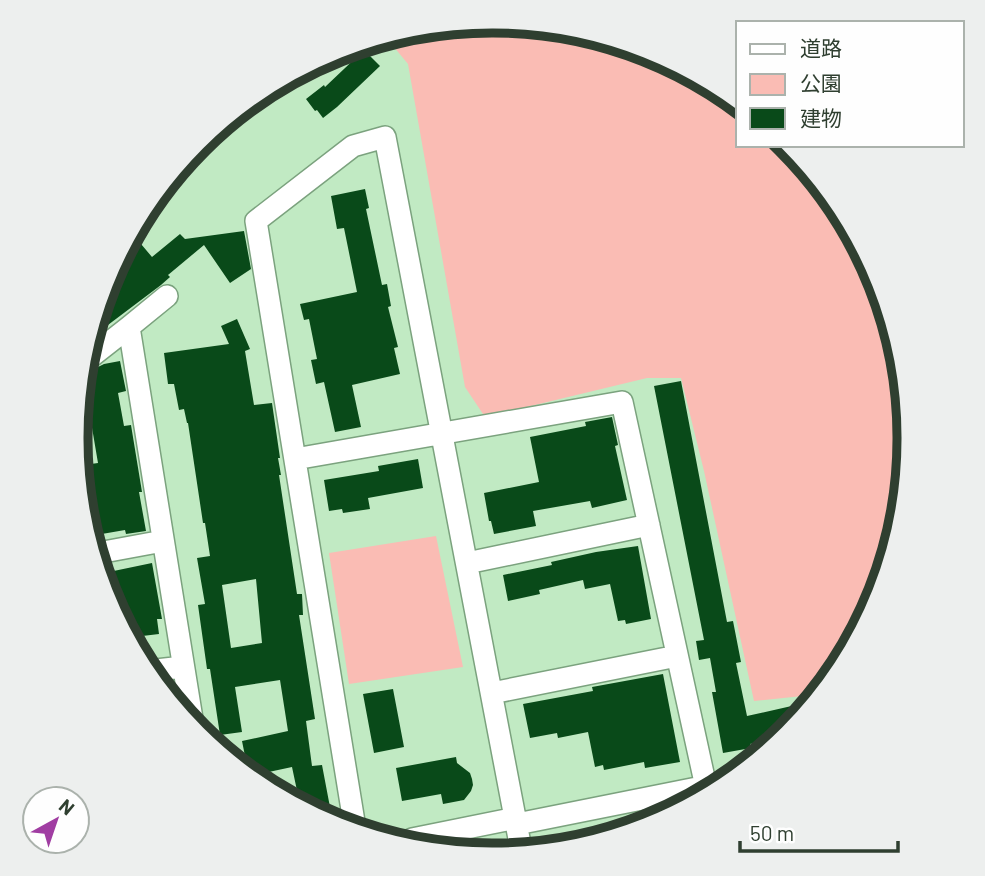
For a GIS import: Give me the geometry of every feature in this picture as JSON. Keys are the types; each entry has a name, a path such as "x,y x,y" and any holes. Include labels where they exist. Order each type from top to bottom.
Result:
{"street":[{"path":"353,818 256,221 353,146 385,137 520,842"},
{"path":"98,352 167,296"},
{"path":"130,327 190,707"},
{"path":"295,459 622,402 706,782"},
{"path":"467,563 649,525"},
{"path":"104,552 163,541"},
{"path":"492,693 677,656"},
{"path":"161,669 183,667"},
{"path":"425,837 697,788"}],"green space":[{"path":"466,34 545,37 623,55 695,87 736,115 736,147 773,147 797,171 829,213 856,259 883,333 894,385 896,464 889,517 876,568 856,617 829,663 804,696 754,701 681,378 647,378 485,417 465,387 408,64 393,46"},
{"path":"436,536 463,667 349,684 329,553"}],"building":[{"path":"367,53 380,66 323,118 306,99 324,85 325,87 357,57"},
{"path":"365,189 369,208 366,209 382,285 387,284 391,306 388,307 398,347 394,348 400,374 352,385 361,427 335,432 324,382 316,384 311,360 317,359 309,319 304,320 300,304 357,292 344,228 337,229 331,196"},
{"path":"244,231 251,269 230,283 204,245 168,275 170,277 161,285 103,329 109,308 134,250 141,244 152,257 180,234 185,239"},
{"path":"237,319 250,349 245,351 254,405 272,403 280,458 279,475 297,594 302,594 303,615 299,615 315,719 306,721 312,766 322,765 330,809 297,793 292,767 265,773 246,759 242,741 288,731 280,680 235,687 242,732 220,735 198,605 205,604 197,558 210,556 188,423 184,409 179,410 174,384 168,384 164,353 229,344 221,326","holes":["256,579 262,643 231,648 222,585"]},
{"path":"120,361 126,391 118,393 124,426 131,425 146,531 126,534 125,530 100,534 91,491 89,464 98,463 89,411 94,369"},
{"path":"681,381 727,622 733,621 741,662 736,663 747,716 796,705 759,742 750,744 751,748 723,753 712,692 716,692 710,658 699,660 696,641 704,640 654,386"},
{"path":"612,417 618,445 615,446 627,500 592,508 590,501 533,511 536,526 494,534 484,493 539,482 530,437 586,426 585,422"},
{"path":"418,459 423,488 368,498 370,509 343,513 342,509 329,511 324,480 379,471 378,466"},
{"path":"638,546 651,619 626,624 625,620 618,621 610,584 585,589 583,580 539,590 540,594 508,601 503,575 596,552"},
{"path":"152,563 162,619 157,619 159,634 140,636 110,572"},
{"path":"663,674 680,762 645,768 644,762 604,770 603,765 595,767 588,732 558,738 557,733 530,738 523,704 593,691 592,687"},
{"path":"393,689 404,747 374,753 363,694"},
{"path":"456,757 457,763 470,773 472,779 471,791 464,800 443,804 441,794 402,801 396,768"}]}
